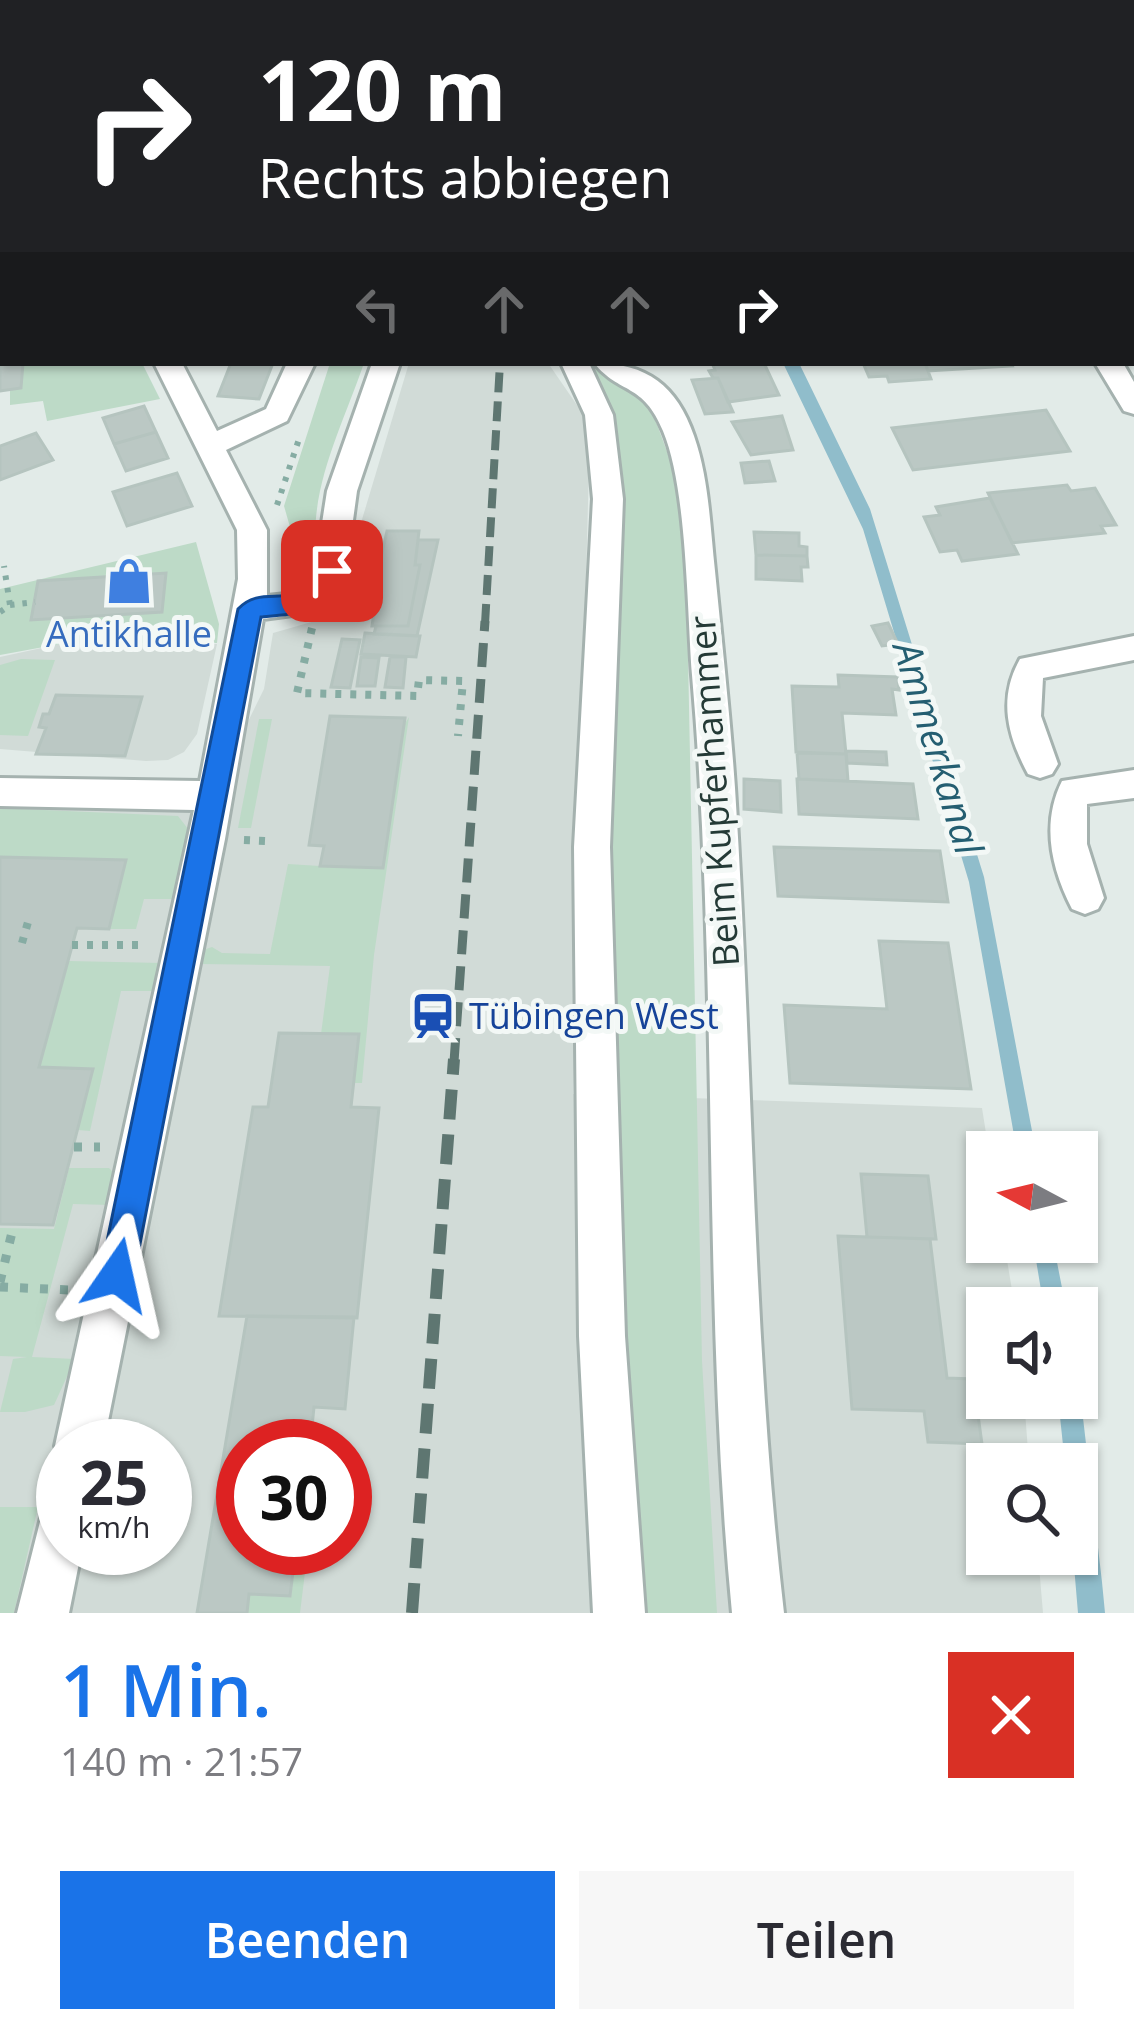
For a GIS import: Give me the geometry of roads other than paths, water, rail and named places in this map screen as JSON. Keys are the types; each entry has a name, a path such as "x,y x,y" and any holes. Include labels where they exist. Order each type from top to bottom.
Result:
{"street":[{"path":"85,1419 250,609 252,530 170,366"},
{"path":"212,445 277,415 301,366"},
{"path":"250,609 304,604 328,586 342,491 385,366"},
{"path":"576,366 599,415 608,499 592,847 601,1312 619,1613"},
{"name":"Beim Kupferhammer","path":"613,366 658,393 679,434 690,477 712,718 729,1004 743,1473 758,1613"},
{"path":"1111,366 1134,405"},
{"path":"1040,764 1022,696 1023,681 1032,668 1134,648"},
{"path":"1085,898 1066,821 1068,801 1075,791 1134,784"},
{"path":"0,791 214,796"},
{"path":"43,1613 51,1575"}],"water":[{"name":"Ammerkanal","path":"784,366 800,366 870,509 984,877 1032,1131 1013,1131 969,882 863,529"},
{"path":"1036,1263 1057,1263 1062,1287 1040,1287"},
{"path":"1060,1419 1083,1419 1086,1443 1063,1443"},
{"path":"1098,1551 1105,1613 1078,1613 1075,1575 1098,1575"}],"railway":[{"path":"485,624 500,366"},
{"path":"454,1062 485,621"},
{"path":"412,1613 454,1059"}],"place":[{"name":"Antikhalle","path":"129,581"},
{"name":"Tübingen West","path":"433,1016"}]}
